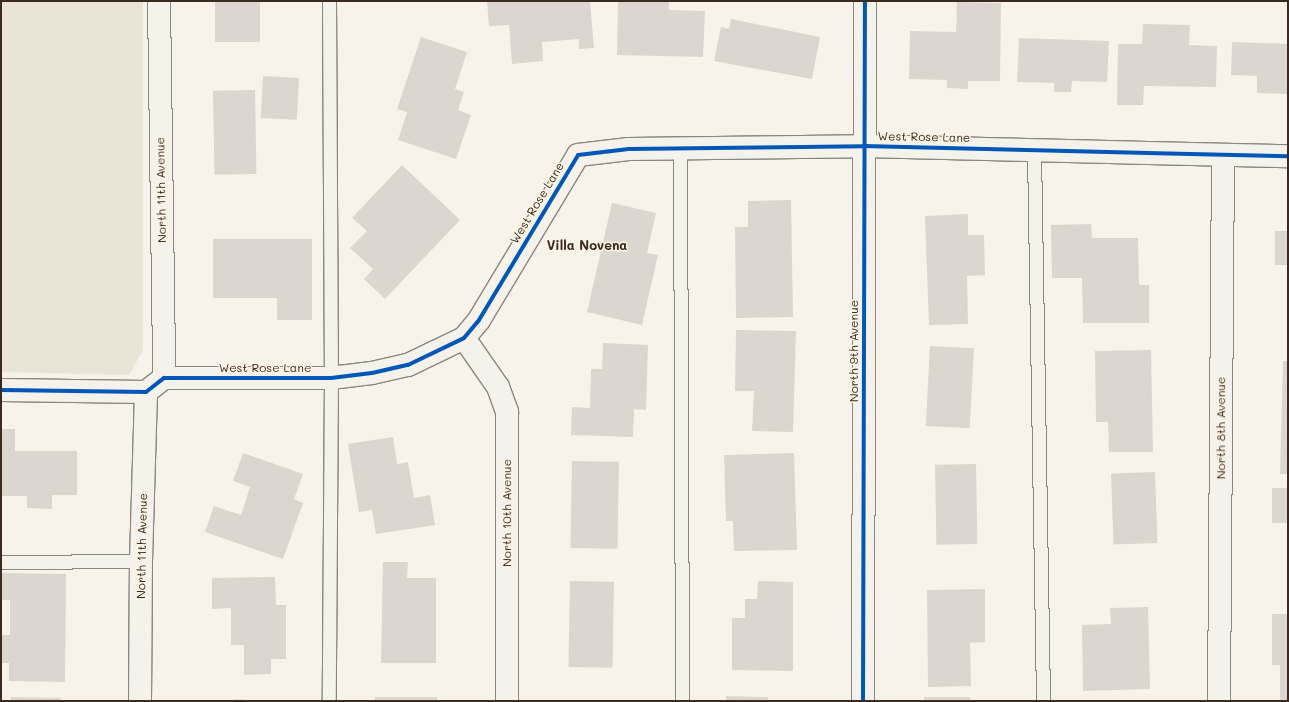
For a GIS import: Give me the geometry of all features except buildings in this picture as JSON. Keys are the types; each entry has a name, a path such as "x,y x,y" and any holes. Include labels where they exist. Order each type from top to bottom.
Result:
{"street":[{"name":"North 11th Avenue","path":"159,1 164,378"},
{"name":"North 9th Avenue","path":"863,701 865,1"},
{"name":"West Rose Lane","path":"164,378 331,378 372,373 408,365 464,338 479,320 578,155 629,149 680,150 864,146 1223,156 1288,156"},
{"name":"North 8th Avenue","path":"1219,701 1223,156"},
{"name":"North 10th Avenue","path":"464,338 498,387 507,412 507,701"},
{"path":"1,390 146,392 164,378"},
{"name":"North 11th Avenue","path":"140,701 141,561 146,392"}],"lane":[{"path":"329,1 331,378 329,701"},
{"path":"680,150 682,701"},
{"path":"1034,150 1043,701"},
{"path":"1,562 141,561"}],"shaded area":[{"path":"1,1 143,1 143,350 129,375 1,372"}],"cycle path":[{"path":"863,701 865,1"},
{"path":"1,390 146,392 164,378 331,378 372,373 408,365 464,338 479,320 578,155 629,149 864,146 1288,156"}],"district":[{"name":"Villa Novena","path":"587,245"}]}
